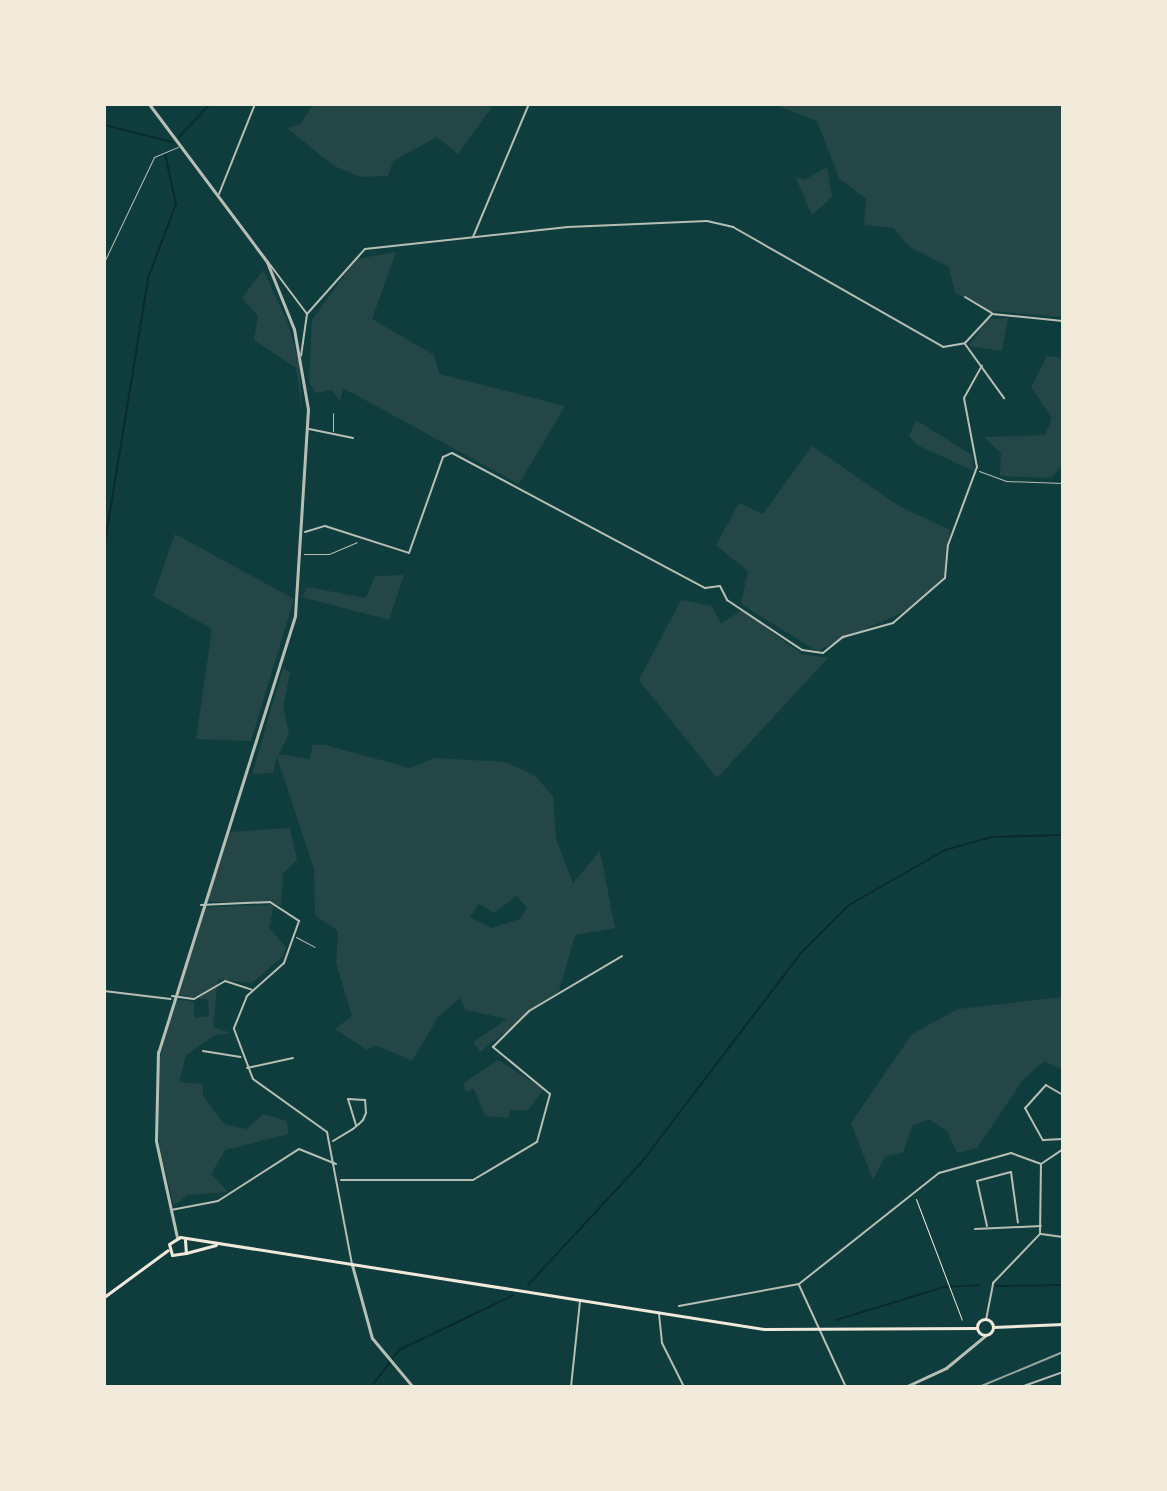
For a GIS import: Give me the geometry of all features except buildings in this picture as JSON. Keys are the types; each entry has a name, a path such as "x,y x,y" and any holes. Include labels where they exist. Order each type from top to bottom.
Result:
{"main road":[{"path":"104,1297 169,1250 177,1237 660,1312 822,1333 977,1328 986,1335 993,1327 1063,1324"},
{"path":"185,1240 186,1253"},
{"path":"169,1250 186,1253 216,1245"},
{"path":"977,1328 986,1320 993,1327"}],"street":[{"path":"149,104 307,314"},
{"path":"219,194 255,104"},
{"path":"473,238 529,104"},
{"path":"177,1237 170,1211 154,1092 171,998 292,625 304,554 308,429 301,356 307,314 361,251 603,224 722,223 939,345 965,343 992,314"},
{"path":"267,262 301,356"},
{"path":"965,297 992,314 1063,321"},
{"path":"965,343 1004,398"},
{"path":"305,532 325,526 357,542 410,552 443,457 452,453 699,585 720,586 727,600 802,650 820,654 846,635 893,623 945,578 948,545 977,470 964,398 982,366"},
{"path":"308,429 353,438"},
{"path":"201,905 275,904 299,921 296,937 275,976 253,991 234,1026 241,1057 246,1069 320,1123 331,1142 352,1265 380,1352 413,1387"},
{"path":"340,1181 473,1180 537,1142 550,1094 493,1047 529,1011 622,956"},
{"path":"104,991 194,999 225,981 253,991"},
{"path":"203,1051 241,1057"},
{"path":"246,1069 293,1058"},
{"path":"1063,1095 1046,1085 1025,1108 1043,1140 1063,1139"},
{"path":"331,1142 356,1126 367,1102 348,1099 346,1105 356,1126"},
{"path":"170,1211 218,1201 299,1149 337,1164"},
{"path":"1041,1164 1063,1149"},
{"path":"679,1306 799,1284 915,1197 939,1173 1011,1153 1041,1164"},
{"path":"986,1320 993,1283 1040,1234 1041,1164"},
{"path":"987,1226 977,1181 1011,1172 1018,1223"},
{"path":"975,1229 1018,1223 1042,1227"},
{"path":"1040,1234 1063,1237"},
{"path":"799,1284 846,1387"},
{"path":"571,1387 580,1300"},
{"path":"660,1312 662,1343 684,1387"},
{"path":"905,1387 946,1368 986,1335"},
{"path":"1021,1387 1063,1372"}],"lane":[{"path":"104,262 154,157 181,146"},
{"path":"333,413 333,434"},
{"path":"977,470 1002,480 1063,483"},
{"path":"304,554 329,554 357,542"},
{"path":"296,937 315,947"}],"path":[{"path":"915,1197 962,1320"}],"shaded area":[{"path":"314,104 473,104 492,107 458,154 437,137 393,161 388,176 362,177 334,166 287,128 300,124"},
{"path":"773,104 1063,104 1063,317 990,311 955,293 949,267 910,247 893,228 864,225 866,199 839,178 817,121"},
{"path":"827,167 832,197 812,215 795,176 804,180"},
{"path":"396,252 372,319 434,355 439,374 565,406 519,484 343,388 340,401 332,390 316,393 309,383 312,320 356,259"},
{"path":"263,270 288,323 299,362 302,412 296,368 254,340 258,316 242,298"},
{"path":"1008,318 1002,351 969,346 988,319"},
{"path":"1047,356 1063,358 1063,465 1051,478 1000,476 1001,453 984,437 1045,435 1052,418 1031,387"},
{"path":"916,420 972,455 974,471 917,445 909,436"},
{"path":"812,446 899,506 950,530 944,577 910,609 817,651 741,604 748,571 716,545 739,503 763,514"},
{"path":"175,534 294,599 251,741 196,739 212,629 153,596"},
{"path":"404,575 389,620 302,597 307,587 366,598 375,576"},
{"path":"681,600 712,606 721,624 742,610 802,654 828,658 717,778 639,680"},
{"path":"283,668 290,672 283,707 289,733 279,754 309,759 313,745 325,745 410,768 435,758 505,762 534,775 553,796 556,839 573,883 600,851 615,928 575,935 559,991 480,1052 473,1042 507,1019 466,1010 460,998 438,1017 412,1061 376,1045 367,1050 335,1029 352,1016 336,963 338,931 315,915 314,869 277,757 273,773 252,774","holes":["516,896 527,907 520,919 491,928 470,917 479,904 494,913"]},
{"path":"290,828 297,860 283,873 281,905 205,901 229,832"},
{"path":"274,905 269,928 286,947 284,955 252,983 218,979 213,1027 231,1033 215,1035 186,1055 179,1082 203,1084 203,1096 224,1124 247,1129 263,1114 287,1121 288,1134 225,1150 211,1174 228,1192 188,1195 174,1205 159,1148 158,1065 175,999 194,1002 194,1018 209,1016 208,1000 175,994 203,907"},
{"path":"1063,997 1063,1070 1044,1061 1023,1080 977,1148 957,1153 947,1131 929,1119 912,1126 903,1153 885,1156 873,1180 851,1123 912,1034 958,1009"},
{"path":"498,1060 544,1089 528,1110 511,1110 508,1118 485,1116 474,1089 465,1091 464,1083"}],"waterway":[{"path":"179,137 210,104"},
{"path":"104,125 172,142"},
{"path":"104,548 148,278 176,204 165,154"},
{"path":"528,1285 641,1163 802,952 849,905 945,850 991,837 1063,835"},
{"path":"836,1320 944,1287 980,1285"},
{"path":"996,1286 1063,1285"},
{"path":"371,1387 399,1350 514,1295"}],"railway":[{"path":"979,1387 1063,1352"}]}
